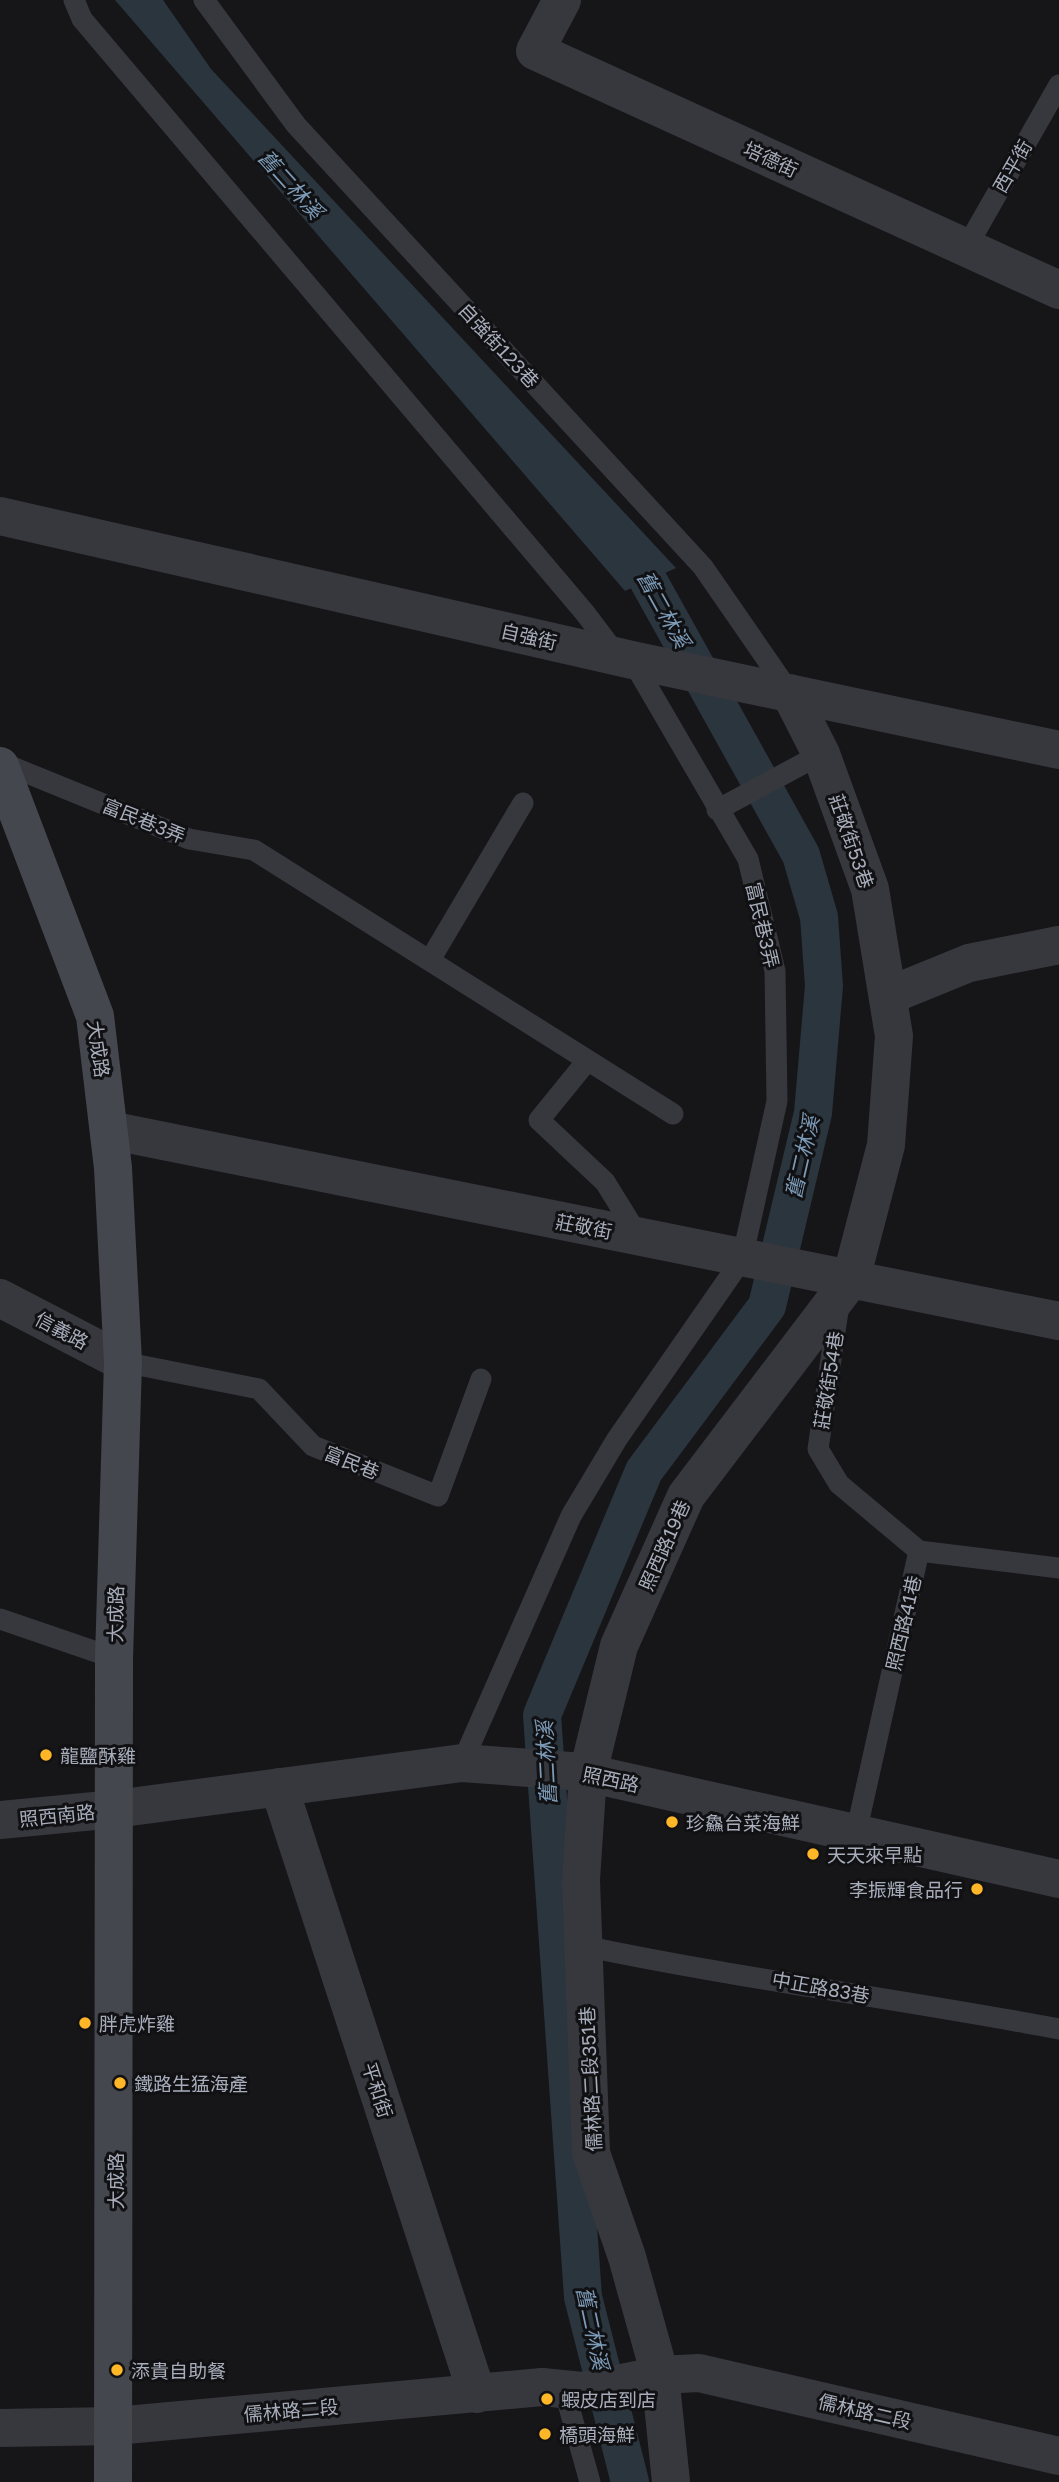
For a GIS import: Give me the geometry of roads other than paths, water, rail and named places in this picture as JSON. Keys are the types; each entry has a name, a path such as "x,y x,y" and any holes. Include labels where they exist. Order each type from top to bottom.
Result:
{"main road":[{"name":"大成路","path":"0,764 95,1016 109,1130 123,1362 114,1658 113,2482"}],"street":[{"name":"培德街","path":"562,0 535,51 1059,290"},
{"name":"自強街","path":"0,516 624,658 1059,750"},
{"name":"莊敬街53巷","path":"790,693 821,754 870,889 894,1036 886,1145 846,1285"},
{"path":"888,996 969,963 1059,945"},
{"name":"莊敬街","path":"109,1130 639,1237 846,1285 1059,1321"},
{"name":"照西路19巷","path":"587,1773 619,1646 686,1496 846,1285"},
{"name":"信義路","path":"0,1298 123,1362"},
{"name":"照西路","path":"115,1809 462,1763 587,1773 1059,1879"},
{"name":"儒林路二段351巷","path":"587,1773 581,1880 591,2153 627,2257 644,2379 671,2482"},
{"name":"平和街","path":"279,1787 477,2393"},
{"name":"照西南路","path":"0,1820 115,1809"},
{"name":"儒林路二段","path":"0,2428 115,2426 542,2387 573,2390 699,2373 1059,2456"}],"lane":[{"name":"富民巷3弄","path":"74,0 82,19 624,658 748,859 775,971 777,1101 742,1259"},
{"name":"自強街123巷","path":"204,0 296,125 703,567 790,693"},
{"name":"西平街","path":"966,248 1059,85"},
{"path":"717,810 821,754"},
{"name":"富民巷3弄","path":"0,764 188,839 254,850 673,1114"},
{"path":"430,960 523,803"},
{"path":"587,1061 539,1120 605,1182 639,1237"},
{"path":"462,1763 571,1516 617,1439 742,1259"},
{"name":"莊敬街54巷","path":"846,1285 818,1449 839,1484 919,1550"},
{"name":"富民巷","path":"123,1362 259,1389 313,1446 438,1496 481,1379"},
{"name":"照西路41巷","path":"856,1833 919,1550 1059,1567"},
{"path":"0,1619 114,1658"},
{"name":"中正路83巷","path":"584,1946 1059,2029"},
{"path":"573,2390 590,2482"}],"water":[{"path":"115,0 163,0 211,69 676,568 625,591"}],"waterway":[{"name":"舊二林溪","path":"617,540 639,564 801,855 819,917 824,986 813,1113 767,1306 644,1471 542,1715 583,2297 630,2482"}],"place":[{"name":"龍鹽酥雞","path":"46,1755"},
{"name":"珍鱻台菜海鮮","path":"672,1822"},
{"name":"天天來早點","path":"813,1854"},
{"name":"李振輝食品行","path":"977,1889"},
{"name":"胖虎炸雞","path":"85,2023"},
{"name":"鐵路生猛海產","path":"120,2083"},
{"name":"添貴自助餐","path":"117,2370"},
{"name":"蝦皮店到店","path":"547,2399"},
{"name":"橋頭海鮮","path":"545,2434"}]}
